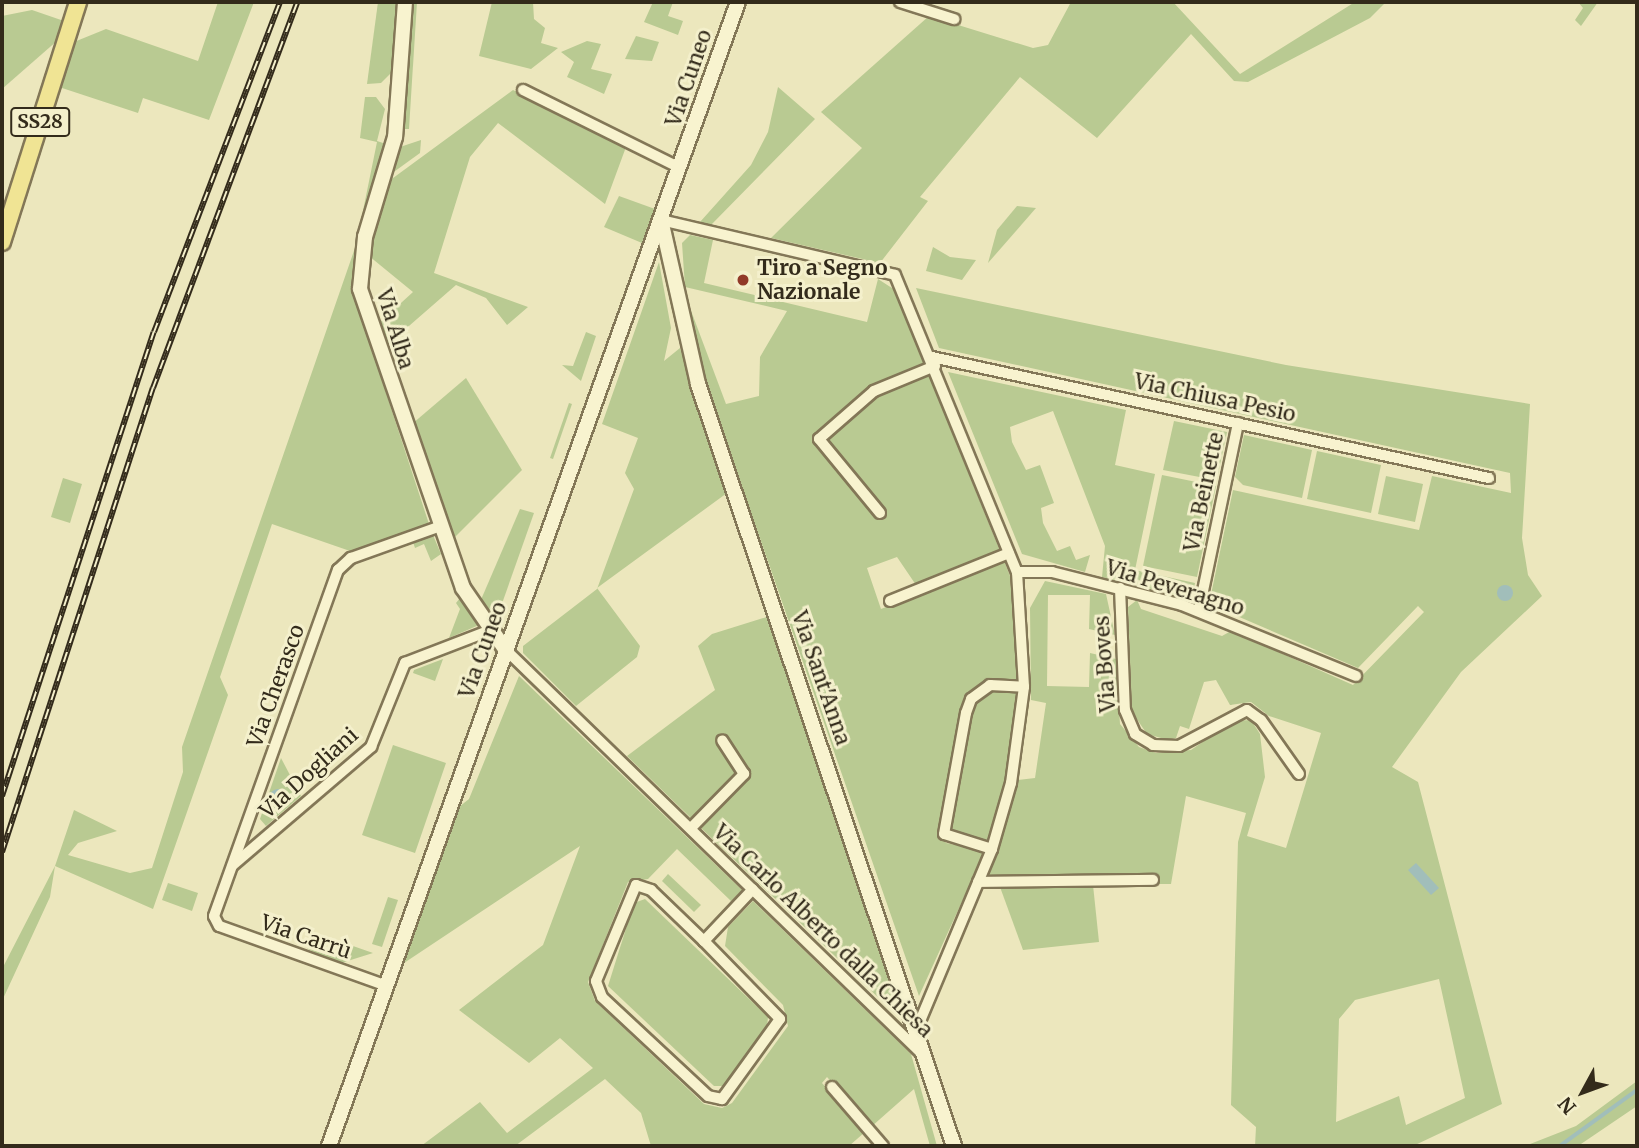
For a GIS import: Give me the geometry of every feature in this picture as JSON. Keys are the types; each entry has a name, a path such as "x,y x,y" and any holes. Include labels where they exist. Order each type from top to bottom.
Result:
{"main road":[{"name":"SS28","path":"2,242 78,2"}],"street":[{"name":"Via Alba","path":"405,2 395,137 365,237 359,282 463,588 505,649"},
{"name":"Via Cuneo","path":"328,1146 738,2"},
{"path":"900,2 954,19"},
{"path":"523,90 680,168"},
{"path":"661,220 890,273 905,289 1017,572 1024,687 1012,783 992,849 918,1026"},
{"name":"Via Sant'Anna","path":"661,220 698,384 918,1026 954,1146"},
{"path":"880,513 820,439 874,391 933,362"},
{"name":"Via Chiusa Pesio","path":"933,362 1238,423 1489,478"},
{"name":"Via Beinette","path":"1199,610 1238,423"},
{"name":"Via Cherasco","path":"214,922 338,570 351,558 440,526"},
{"path":"890,601 1009,553"},
{"name":"Via Peveragno","path":"1017,572 1052,572 1199,610 1356,676"},
{"name":"Via Boves","path":"1120,589 1125,710 1135,734 1153,745 1179,746 1247,709 1261,719 1299,774"},
{"name":"Via Dogliani","path":"232,866 371,747 405,663 491,630"},
{"name":"Via Carlo Alberto dalla Chiesa","path":"505,649 929,1060"},
{"path":"992,849 944,834 966,713 971,699 990,685 1024,687"},
{"name":"Via Carlo Alberto dalla Chiesa","path":"691,828 744,774 722,740"},
{"path":"978,882 1153,880"},
{"path":"636,885 651,890 704,942 780,1019 722,1099 710,1097 596,985 636,885"},
{"path":"704,942 753,889"},
{"name":"Via Carrù","path":"214,922 387,986"},
{"path":"832,1087 883,1146"}],"green space":[{"path":"218,2 254,2 209,120 143,98 138,113 59,87 74,42 106,29 198,61"},
{"path":"378,2 397,2 392,72 381,83 367,84"},
{"path":"412,2 417,2 409,129 403,129"},
{"path":"492,2 533,2 534,19 545,28 541,43 558,48 531,69 479,56"},
{"path":"653,2 673,2 668,16 683,21 678,35 644,22"},
{"path":"1071,2 1173,2 1240,74 1355,2 1386,2 1370,18 1248,82 1234,81 1191,34 1097,138 1020,77 920,197 928,201 880,263 771,238 862,148 821,112 929,16 1033,48 1048,45"},
{"path":"1578,2 1598,2 1581,26 1575,20 1583,8"},
{"path":"32,10 64,21 58,40 2,89 2,16"},
{"path":"636,36 659,42 652,61 625,59"},
{"path":"587,41 601,44 591,69 612,74 604,94 567,77 574,62 561,52"},
{"path":"778,87 815,119 711,225 700,222 751,165 768,132"},
{"path":"513,90 626,147 605,204 498,123 470,157 434,273 528,307 507,325 486,298 456,285 386,346 378,324 413,292 369,256 389,181"},
{"path":"365,97 376,97 385,109 377,141 386,144 356,245 377,142 360,138"},
{"path":"421,140 420,153 391,174 400,147"},
{"path":"619,196 655,209 642,243 604,227"},
{"path":"1017,206 1036,208 988,263 997,230"},
{"path":"690,235 713,240 704,283 867,322 878,279 895,290 925,364 873,385 817,434 815,446 876,516 826,439 872,398 929,375 1000,551 916,585 897,557 867,568 881,609 1004,561 1010,576 1018,683 998,681 963,707 939,834 946,843 985,851 919,996 708,389 687,300 726,404 759,396 760,357 787,311 685,287 682,243"},
{"path":"356,245 352,289 429,524 350,551 272,524 220,677 228,695 153,909 55,866 74,810 117,831 78,843 68,855 130,873 152,868 183,772 182,747"},
{"path":"933,247 950,257 976,260 962,280 926,271"},
{"path":"659,262 671,328 664,361 680,348 727,493 598,588 634,489 625,473 638,438 602,424"},
{"path":"916,288 1286,365 1530,404 1522,538 1528,575 1542,596 1461,672 1392,767 1418,782 1502,1104 1413,1146 1255,1146 1256,1127 1231,1105 1238,842 1246,813 1186,796 1171,884 1156,884 1157,877 986,878 1018,780 1035,778 1046,703 1031,700 1030,608 1045,581 1106,594 1115,635 1089,629 1090,595 1048,595 1047,686 1089,687 1090,653 1116,659 1120,724 1139,747 1156,753 1191,750 1233,721 1251,720 1260,734 1265,777 1247,836 1286,848 1321,733 1269,716 1251,702 1230,705 1216,680 1204,682 1189,729 1180,726 1176,738 1168,740 1147,734 1132,712 1128,607 1137,600 1141,609 1222,636 1231,631 1353,685 1424,612 1418,606 1358,668 1209,604 1233,490 1419,530 1432,476 1511,493 1510,473 939,348","holes":["1439,979 1465,1098 1406,1125 1399,1096 1336,1122 1339,1019 1355,1000"]},
{"path":"586,332 596,336 581,381 562,365 573,366"},
{"path":"948,372 1126,410 1115,465 1155,474 1135,570 1195,583 1192,599 1102,577 1105,546 1053,411 1010,427 1012,442 1026,470 1040,465 1054,503 1041,508 1043,523 1057,551 1070,546 1076,560 1090,555 1085,572 1022,554"},
{"path":"466,378 522,470 454,538 412,424"},
{"path":"569,403 572,404 553,459 550,458"},
{"path":"1174,421 1227,432 1218,474 1210,479 1163,470"},
{"path":"1244,435 1312,450 1302,498 1243,485 1235,477"},
{"path":"1317,451 1381,465 1371,513 1307,499"},
{"path":"1162,475 1216,486 1197,577 1143,566"},
{"path":"1386,476 1423,484 1415,522 1378,514"},
{"path":"63,478 82,484 70,523 51,517"},
{"path":"520,509 534,513 499,612 489,612 480,602"},
{"path":"433,535 441,554 431,561 424,544 415,548 413,542"},
{"path":"597,588 640,646 637,657 576,706 523,653 523,646"},
{"path":"460,598 479,625 449,638 460,609 456,603"},
{"path":"770,616 907,1025 699,826 748,775 725,738 740,772 693,820 627,756 715,690 698,646 712,634"},
{"path":"443,659 435,681 413,673 414,670"},
{"path":"519,676 742,890 731,901 677,849 648,879 628,882 588,982 595,1001 704,1104 722,1108 732,1103 788,1026 783,1005 725,946 728,927 753,901 911,1054 937,1146 930,1146 914,1089 871,1127 827,1077 822,1083 865,1132 849,1146 651,1146 641,1113 605,1079 515,1146 421,1146 480,1102 507,1133 593,1068 560,1038 529,1063 459,1010 543,945 580,846 401,965 459,807 469,799"},
{"path":"989,690 1018,690 1006,776 987,844 948,830 972,704"},
{"path":"393,745 446,763 415,853 362,835"},
{"path":"281,758 301,796 266,826 260,819"},
{"path":"55,866 50,897 2,1001 2,969"},
{"path":"668,874 701,905 694,912 662,881"},
{"path":"168,883 198,893 192,911 162,900"},
{"path":"1093,885 1099,942 1023,950 1000,887"},
{"path":"388,897 398,900 382,947 372,944"},
{"path":"645,899 768,1017 767,1027 723,1086 714,1086 608,986 634,903"},
{"path":"353,946 373,953 338,964 306,948 331,956 350,954"},
{"path":"1637,1081 1637,1106 1578,1146 1525,1146 1576,1126"}],"water":[{"path":"1505,585 1511,587 1511,599 1505,601 1499,599 1497,593 1499,587"},
{"path":"278,789 284,792 287,798 284,804 278,807 272,804 269,798 272,792"},
{"path":"1416,863 1439,888 1431,895 1408,870"}],"waterway":[{"path":"1560,1146 1637,1090"}],"railway":[{"path":"2,796 154,332 280,2"},
{"path":"2,852 153,388 297,2"}],"place":[{"name":"Tiro a Segno Nazionale","path":"743,280"}]}
